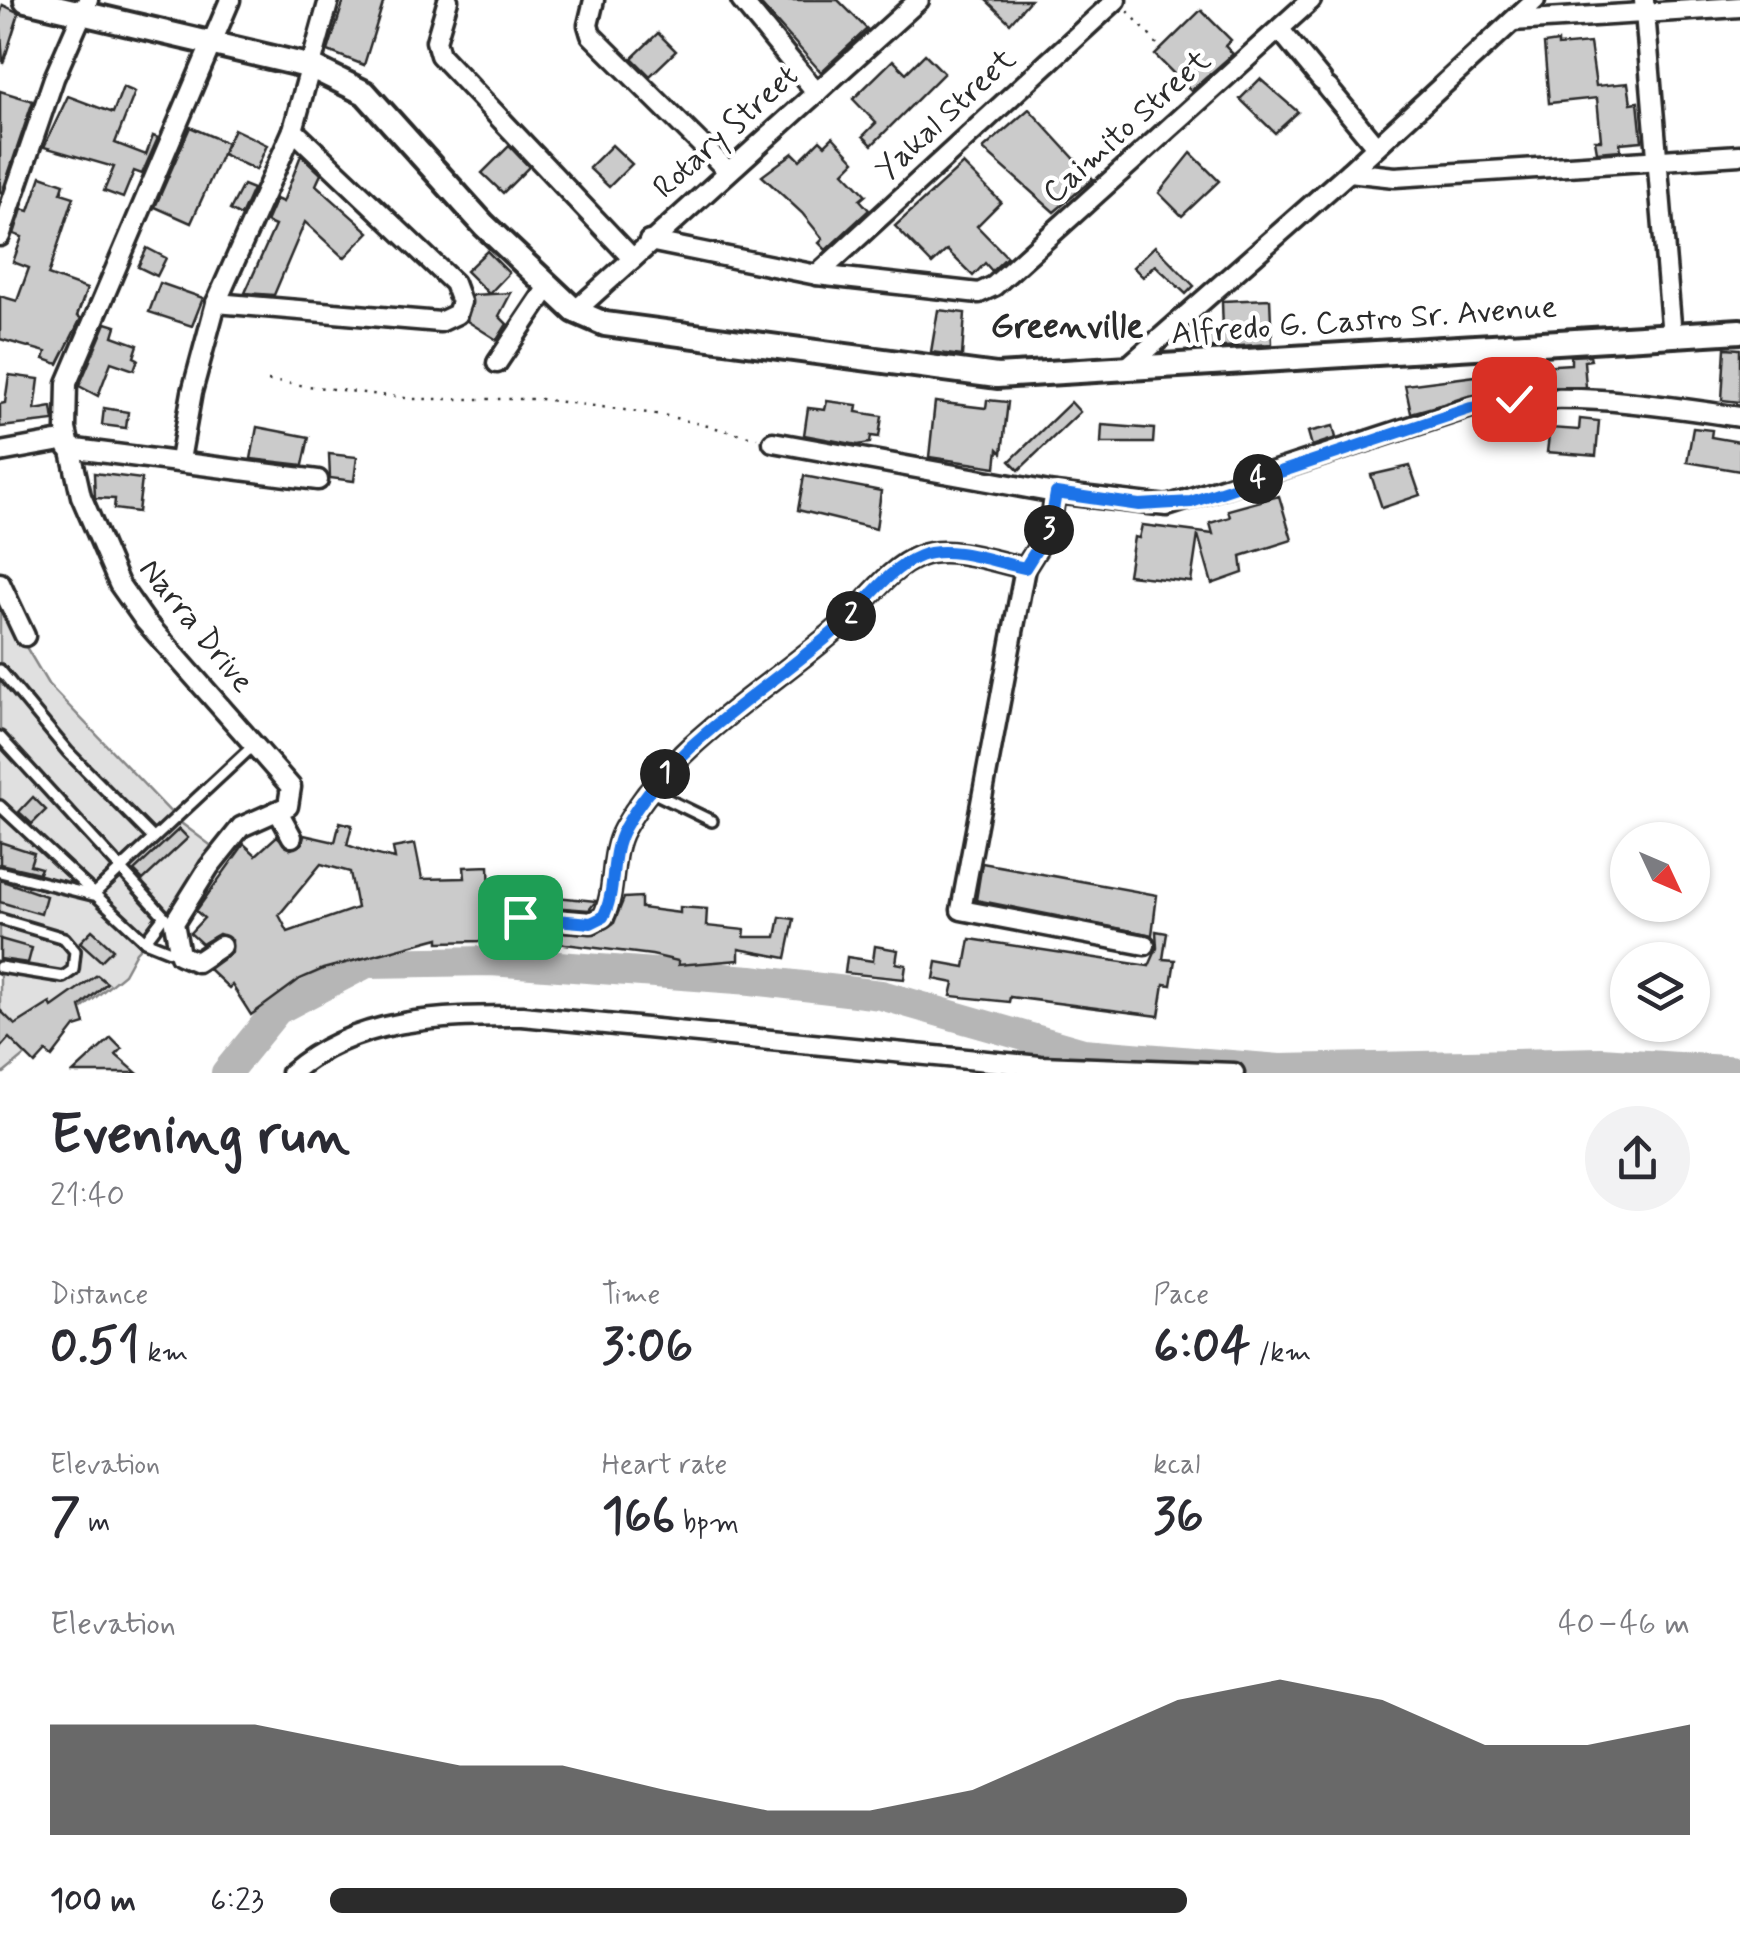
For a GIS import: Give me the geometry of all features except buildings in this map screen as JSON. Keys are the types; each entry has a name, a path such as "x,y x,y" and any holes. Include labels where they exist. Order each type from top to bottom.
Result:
{"street":[{"name":"Alfredo G. Castro Sr. Avenue","path":"26,0 86,5 215,43 312,66 366,94 484,226 575,311 605,324 998,376 1509,342 1740,331"},
{"name":"Narra Drive","path":"230,0 215,43 67,383 68,444 81,496 119,584 145,621 291,788 288,806 279,813"},
{"path":"180,460 192,392 216,303 293,130 329,0"},
{"path":"448,0 436,40 440,55 631,257"},
{"path":"594,0 588,25 591,35 727,170"},
{"path":"741,0 817,93"},
{"name":"Rotary Street","path":"575,311 919,0"},
{"name":"Caimito Street","path":"817,274 979,293 994,286 1310,0"},
{"path":"1123,370 1350,172 1534,0"},
{"name":"Yakal Street","path":"817,274 1113,1"},
{"path":"0,236 54,78 86,5"},
{"path":"1513,21 1645,7 1740,7"},
{"path":"1645,7 1672,336"},
{"path":"1280,30 1375,146"},
{"path":"216,303 440,322 457,314 461,302 454,283 293,130"},
{"path":"1350,172 1395,177 1740,155"},
{"path":"649,242 817,274"},
{"path":"498,364 548,287"},
{"path":"1509,342 1514,399"},
{"path":"773,442 1139,505 1191,502 1471,408 1514,399 1622,402 1740,417"},
{"path":"0,452 68,444 318,480"},
{"path":"1056,493 1050,528 1025,568 961,910 1145,945"},
{"path":"508,927 520,917 591,923 603,917 618,842 650,791 748,696 844,622 918,556 937,551 1025,568"},
{"path":"0,583 25,636"},
{"path":"221,946 197,962 180,955 173,930 189,896 240,827 279,813 292,837"},
{"path":"291,1073 340,1040 390,1024 453,1016 522,1016 1040,1066 1234,1073"}],"lane":[{"path":"0,670 68,752 153,838"},
{"path":"0,737 164,916 144,941"},
{"path":"93,895 254,745"},
{"path":"650,791 712,821"},
{"path":"0,806 144,941 180,955"},
{"path":"0,872 93,895"},
{"path":"0,920 64,938 76,959 73,970 64,977 0,967"}],"path":[{"path":"1113,1 1128,10 1157,44"},
{"path":"268,381 412,399 540,399 662,415 773,442"}],"shaded area":[{"path":"0,603 48,684 181,823 213,847 168,919 136,952 124,974 4,1073 0,1073"}],"waterway":[{"path":"226,1073 277,1010 367,963 491,961 751,980 881,995 1083,1053 1280,1069 1601,1062 1740,1071"}],"district":[{"name":"Greenville","path":"1067,327"}],"route":[{"path":"520,917 591,923 603,917 618,842 650,791 748,696 844,622 918,556 937,551 1025,568 1050,528 1056,493 1139,505 1191,502 1471,408 1514,399"}]}
